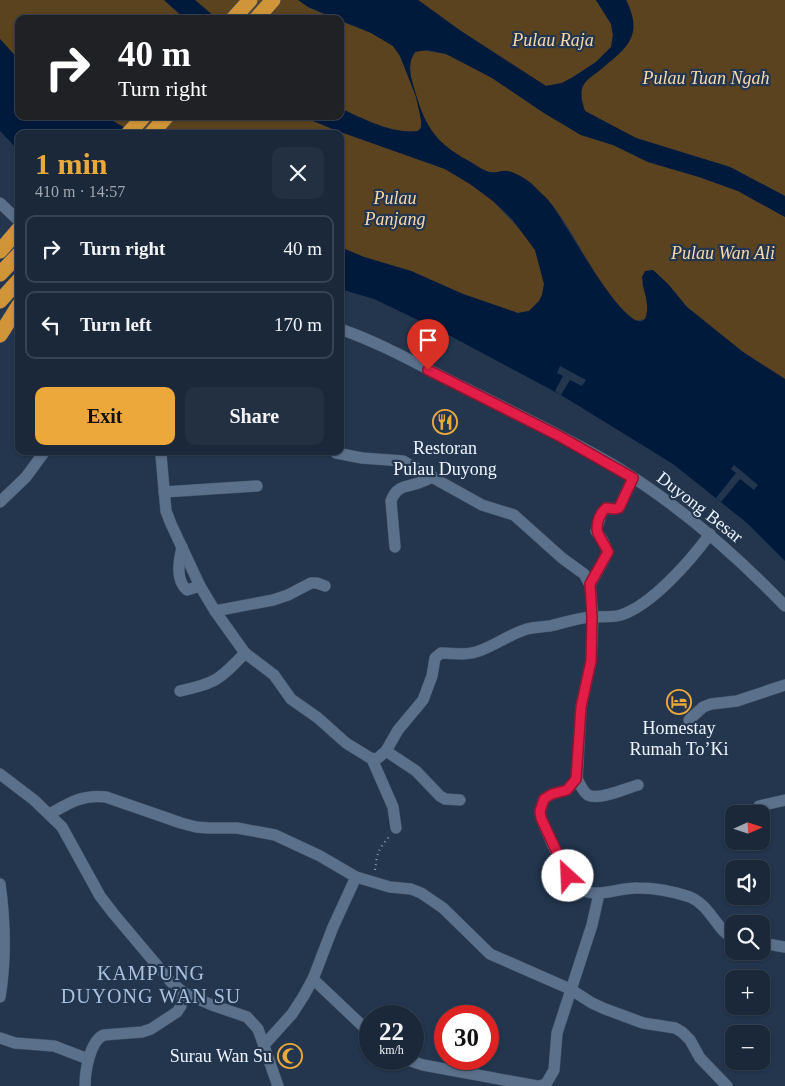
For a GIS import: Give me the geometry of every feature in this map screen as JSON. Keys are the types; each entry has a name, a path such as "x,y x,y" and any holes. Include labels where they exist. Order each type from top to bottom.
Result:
{"highway":[{"path":"237,15 250,0"},
{"path":"260,15 273,0"},
{"path":"132,130 140,120"},
{"path":"0,251 15,234"},
{"path":"0,274 15,258"},
{"path":"0,301 15,284"},
{"path":"0,335 15,311"}],"street":[{"path":"0,203 15,217"},
{"name":"Duyong Besar","path":"344,331 381,346 545,429 633,478 659,495 710,534 785,606"},
{"path":"0,502 26,477 41,455"},
{"path":"161,455 166,510 200,586 215,610 244,652 274,675 291,699 318,718 346,743 372,760 392,802 396,828"},
{"path":"344,455 402,461 433,476 482,505 514,515 562,558 584,574 590,584 592,617 591,661 581,707 576,779 567,790 552,794 544,799 540,811 541,818 572,882 579,888 599,894 638,888 690,897 709,911 725,932"},
{"path":"395,547 391,501 394,494 399,488 421,483 433,476"},
{"path":"590,584 608,552 603,540 596,531 601,514 606,508 619,508 633,478"},
{"path":"164,492 257,486"},
{"path":"372,760 378,758 386,751 398,730 423,700 432,676 435,658 438,655 441,653 468,654 478,652 517,632 592,617 620,615 650,597 671,579 710,534"},
{"path":"215,610 273,600 288,595 311,583 325,586"},
{"path":"180,691 204,686 218,680 244,652"},
{"path":"689,720 703,707 711,704 737,701 785,685"},
{"path":"386,751 416,771 440,796 445,799 460,800"},
{"path":"0,774 50,814 62,827 100,896 155,964 184,993 247,1017 258,1029 278,1086"},
{"path":"576,779 587,795 592,796 605,795 638,785"},
{"path":"50,814 76,799 95,796 106,797 188,825 209,828 237,828 275,835 320,856 356,877 390,887 411,889 421,893 443,908 490,954 570,989 605,1009 643,1023 675,1028 682,1032 690,1040 700,1058 727,1086"},
{"path":"763,805 785,800"},
{"path":"264,1045 292,1014 312,979 333,926 356,877"},
{"path":"0,884 3,956 0,997"},
{"path":"424,1065 538,1086 546,1084 554,1070 556,1033 592,925 599,894"},
{"path":"770,944 785,947"},
{"path":"312,979 359,1023"},
{"path":"85,1086 88,1059 99,1036 142,1032 151,1029 177,1012 181,1006 184,993"},
{"path":"0,1038 15,1043 54,1046 88,1059"}],"path":[{"path":"374,882 377,854 380,846 396,828"}],"green space":[{"path":"0,0 164,0 181,15 15,15 15,56 0,39"},
{"path":"195,0 321,0 308,7 326,15 212,15"},
{"name":"Pulau Raja","path":"418,0 596,0 611,24 613,35 611,47 596,62 573,77 562,83 546,86 461,31"},
{"name":"Pulau Tuan Ngah","path":"626,0 785,0 785,196 730,167 636,138 585,111 581,94 582,87 596,72 623,50 629,6"},
{"path":"344,22 368,31 387,41 398,52 410,77 420,112 421,125 418,131 408,131 388,128 344,110"},
{"name":"Pulau Wan Ali","path":"420,50 446,54 465,63 581,135 613,145 648,162 738,191 785,217 785,379 743,352 687,307 668,284 653,270 650,270 642,284 647,306 645,319 636,321 611,296 563,220 549,202 507,171 494,172 479,168 454,153 436,138 425,119 414,92 411,78 410,65 413,56"},
{"name":"Pulau Panjang","path":"111,120 311,120 335,130 129,130"},
{"name":"Pulau Panjang","path":"344,133 445,169 493,201 523,233 535,250 544,284 539,301 529,311 518,313 463,294 411,271 364,257 344,249"}],"water":[{"path":"164,0 195,0 212,15 181,15"},
{"path":"298,0 418,0 461,31 546,86 562,83 573,77 596,62 611,47 613,35 611,24 596,0 626,0 631,13 633,33 624,49 582,87 581,94 585,111 636,138 730,167 785,196 785,217 738,191 648,162 613,145 581,135 492,78 446,54 427,50 415,52 410,66 412,81 423,115 433,133 448,148 484,170 512,172 532,184 551,203 605,288 629,315 639,321 645,319 647,304 642,277 645,271 653,270 668,284 687,307 743,352 785,379 785,561 747,523 673,464 561,395 441,331 374,299 344,290 344,249 364,257 411,271 463,294 518,313 529,311 539,301 544,284 535,250 512,219 493,201 470,184 445,169 344,133 344,130 335,130 311,120 344,120 344,110 388,128 418,131 421,128 416,97 400,56 393,46 371,33 344,22 344,15 327,15 308,7"},
{"path":"0,39 15,56 15,120 111,120 129,130 15,130 15,147 0,131"}],"pier":[{"path":"560,366 586,380 582,386 570,380 561,395 555,391 563,376 557,373"},
{"path":"734,465 758,485 754,490 740,479 721,502 716,498 736,473 731,469"}],"place":[{"name":"Restoran Pulau Duyong","path":"445,422"},
{"name":"Homestay Rumah To’Ki","path":"679,702"},
{"name":"Surau Wan Su","path":"290,1056"}],"district":[{"name":"KAMPUNG DUYONG WAN SU","path":"151,984"}],"route":[{"path":"428,370 561,437 633,478 619,508 606,508 603,510 596,527 597,534 603,540 608,552 590,584 592,596 591,661 581,707 576,779 567,790 552,794 544,799 540,811 541,818 568,876"}]}
